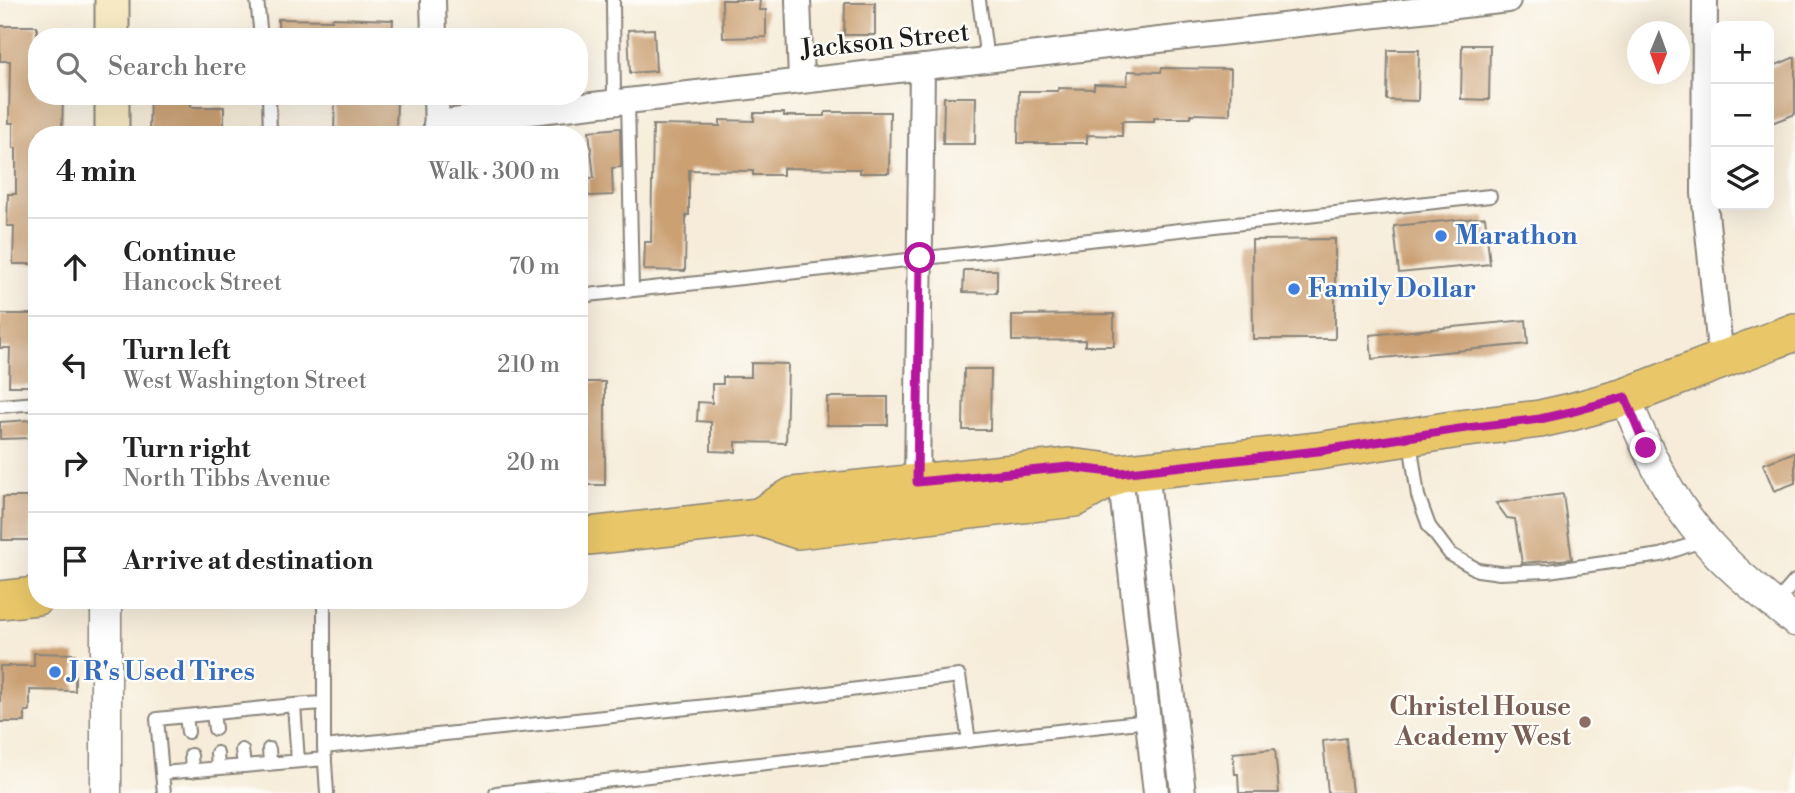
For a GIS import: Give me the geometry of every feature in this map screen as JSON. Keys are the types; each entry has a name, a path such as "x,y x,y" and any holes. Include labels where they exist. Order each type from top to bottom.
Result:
{"main road":[{"path":"112,0 112,28"},
{"path":"111,126 112,105"},
{"path":"759,517 793,496 1069,467 1133,472 1318,451 1540,419 1625,397 1795,332"},
{"path":"588,536 759,517 797,530 1075,498 1133,472"},
{"path":"0,600 28,597"}],"street":[{"path":"433,0 434,28"},
{"path":"798,0 800,80"},
{"name":"Jackson Street","path":"457,126 621,101 1508,0"},
{"path":"1705,0 1704,193 1721,360"},
{"path":"917,482 922,67"},
{"path":"436,105 437,126"},
{"path":"1625,397 1646,448 1679,506 1717,554 1785,613"},
{"path":"1133,472 1148,721 1156,793"},
{"path":"1133,472 1183,793"},
{"path":"106,609 106,793"}],"lane":[{"path":"257,0 260,28"},
{"path":"613,0 632,290"},
{"path":"979,0 987,60"},
{"path":"268,105 270,126"},
{"path":"588,295 1489,196"},
{"path":"0,406 28,403"},
{"path":"1409,437 1418,496 1429,526 1450,554 1478,570 1500,573 1548,571 1661,555 1705,539"},
{"path":"1785,613 1795,581"},
{"path":"324,609 323,703 327,793"},
{"path":"162,774 298,761 324,753 959,676 969,741"},
{"path":"164,793 157,719 323,703"},
{"path":"294,705 298,761"},
{"path":"265,708 266,723"},
{"path":"239,710 240,725"},
{"path":"213,713 215,729"},
{"path":"186,716 188,732"},
{"path":"496,793 1148,721"},
{"path":"269,749 270,764"},
{"path":"242,750 244,766"},
{"path":"217,753 218,768"},
{"path":"191,755 192,771"}],"building":[{"path":"722,0 760,0 759,10 766,10 766,37 723,38"},
{"path":"845,3 875,3 875,35 844,35"},
{"path":"278,19 393,20 393,28 278,28"},
{"path":"0,26 37,26 28,28 28,105 63,105 62,126 28,126 28,264 13,264 14,226 7,226 8,194 16,194 16,148 13,148 13,123 9,123 10,61 0,61"},
{"path":"654,29 656,71 630,73 628,30"},
{"path":"1462,45 1490,45 1489,100 1461,99"},
{"path":"1388,50 1419,50 1418,101 1387,100"},
{"path":"1795,57 1795,114 1774,122 1774,84 1774,66"},
{"path":"1162,68 1231,69 1230,115 1191,114 1191,118 1122,121 1122,136 1087,135 1087,143 1018,143 1019,91 1094,89 1094,84 1127,85 1128,71 1161,72"},
{"path":"944,97 976,97 975,144 943,144"},
{"path":"150,105 224,107 224,126 149,126"},
{"path":"335,105 397,105 396,126 334,126"},
{"path":"825,112 890,112 889,173 860,173 860,169 783,168 783,175 753,175 753,171 689,170 685,271 644,270 645,242 651,242 653,125 720,126 720,120 754,121 754,113 825,116"},
{"path":"620,128 621,167 612,168 613,195 588,196 588,178 594,178 589,131"},
{"name":"Marathon","path":"1485,217 1490,264 1399,273 1394,226"},
{"name":"Family Dollar","path":"1335,239 1335,339 1253,339 1252,240"},
{"path":"964,270 997,270 997,293 963,292"},
{"path":"0,314 28,314 28,386 9,386 10,348 0,348"},
{"path":"1114,314 1114,346 1085,346 1085,340 1012,341 1012,315"},
{"path":"1526,320 1528,344 1372,359 1370,335"},
{"path":"751,363 788,364 786,443 736,442 736,452 711,451 711,422 697,421 698,402 712,403 712,384 723,384 723,377 751,377"},
{"path":"964,369 991,369 990,430 963,430"},
{"path":"588,382 605,382 605,485 588,485"},
{"path":"827,397 888,397 888,425 827,425"},
{"path":"28,420 28,438 0,439 0,422"},
{"path":"1795,452 1795,483 1774,491 1763,464"},
{"path":"1563,494 1572,559 1522,563 1515,519 1507,518 1496,503"},
{"path":"3,497 28,497 28,540 2,540"},
{"path":"34,653 75,654 75,691 30,690 30,711 25,711 25,722 0,722 0,666 34,666"},
{"path":"1346,738 1352,793 1328,793 1323,741"},
{"path":"1275,749 1279,793 1239,793 1233,753"}],"place":[{"name":"Marathon","path":"1441,236"},
{"name":"Family Dollar","path":"1294,289"},
{"name":"J R's Used Tires","path":"55,672"},
{"name":"Christel House Academy West","path":"1585,722"}],"route":[{"path":"920,258 917,482 1069,467 1120,473 1318,451 1540,419 1625,397 1646,448"}]}
